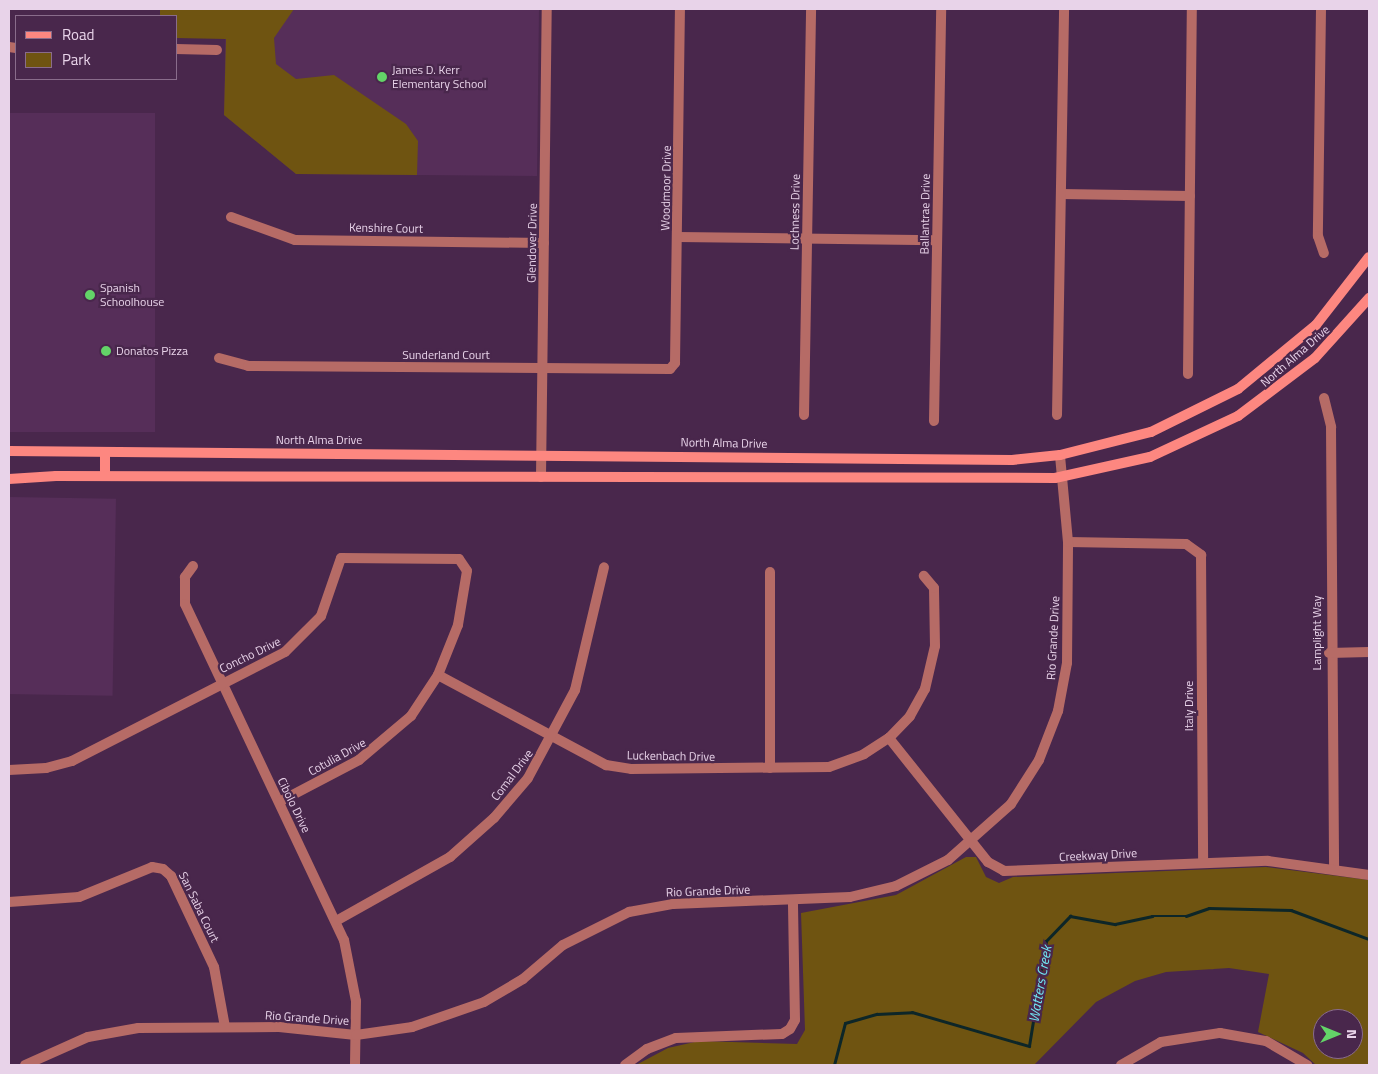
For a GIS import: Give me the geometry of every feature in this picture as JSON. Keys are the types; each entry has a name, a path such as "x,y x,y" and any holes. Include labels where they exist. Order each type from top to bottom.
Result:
{"main road":[{"name":"North Alma Drive","path":"9,451 541,454 1004,460 1060,455 1151,432 1238,389 1316,325 1369,257"},
{"name":"North Alma Drive","path":"9,479 105,476 986,481 1063,477 1150,457 1238,416 1316,358 1369,298"},
{"path":"105,452 105,476"}],"street":[{"name":"Glendover Drive","path":"541,477 547,9"},
{"name":"Woodmoor Drive","path":"672,367 678,237 680,9"},
{"name":"Lochness Drive","path":"804,415 811,9"},
{"name":"Ballantrae Drive","path":"934,420 940,9"},
{"path":"1057,415 1064,9"},
{"path":"1188,374 1192,9"},
{"path":"1321,9 1318,236 1324,253"},
{"path":"178,49 216,50"},
{"path":"1061,194 1190,196"},
{"name":"Kenshire Court","path":"231,217 295,240 544,242"},
{"path":"678,237 937,240"},
{"name":"Sunderland Court","path":"219,358 248,366 672,367"},
{"name":"Lamplight Way","path":"1324,398 1331,427 1329,653 1334,868"},
{"name":"Rio Grande Drive","path":"25,1065 72,1042 105,1033 225,1027 356,1035 412,1027 484,1002 523,979 562,945 629,912 673,904 845,898 884,890 931,870 973,842 1028,779 1058,711 1067,663 1068,542 1060,455"},
{"name":"Italy Drive","path":"1068,542 1186,544 1199,551 1203,862"},
{"name":"Concho Drive","path":"9,770 46,768 72,761 285,652 304,637 327,606 341,558 455,558 463,562"},
{"name":"Cotulia Drive","path":"279,802 376,750 411,716 438,675 463,603 467,571 463,562"},
{"name":"Cibolo Drive","path":"193,566 185,577 185,604 336,921 354,981 355,1065"},
{"name":"Comal Drive","path":"336,921 417,879 466,844 509,802 552,739 583,669 604,567"},
{"path":"770,572 770,768"},
{"name":"Luckenbach Drive","path":"438,675 590,759 631,769 829,766 864,754 889,738 918,703 932,669 934,588 924,576"},
{"path":"1329,653 1369,652"},
{"name":"Creekway Drive","path":"889,738 988,862 1004,871 1268,861 1334,868 1369,875"},
{"name":"San Saba Court","path":"9,902 79,896 152,867 163,869 171,876 214,967 225,1027"},
{"path":"625,1065 647,1049 676,1038 782,1034 790,1029 794,1020 793,901"},
{"path":"1121,1065 1161,1042 1220,1033 1266,1041 1306,1065"}],"shaded area":[{"name":"James D. Kerr Elementary School","path":"226,9 539,9 537,176 296,174 224,115"},
{"path":"9,113 155,113 155,432 9,432"},
{"path":"9,497 116,499 113,696 9,694"}],"green space":[{"path":"160,9 294,9 274,38 276,64 296,79 334,75 406,124 418,141 417,175 296,174 224,115 226,39 178,38 178,15 160,15"},
{"path":"966,857 976,857 986,877 999,883 1013,877 1266,867 1369,880 1369,1065 1316,1065 1303,1053 1258,1032 1269,974 1229,968 1166,972 1135,981 1096,1002 1034,1065 636,1065 668,1048 699,1041 797,1044 805,1030 801,913 896,895"}],"waterway":[{"name":"Watters Creek","path":"834,1065 845,1023 877,1014 912,1012 1029,1046 1046,941 1070,916 1115,924 1152,916 1186,916 1209,908 1291,910 1369,939"}],"place":[{"name":"James D. Kerr Elementary School","path":"382,77"},
{"name":"Spanish Schoolhouse","path":"90,295"},
{"name":"Donatos Pizza","path":"106,351"}]}
